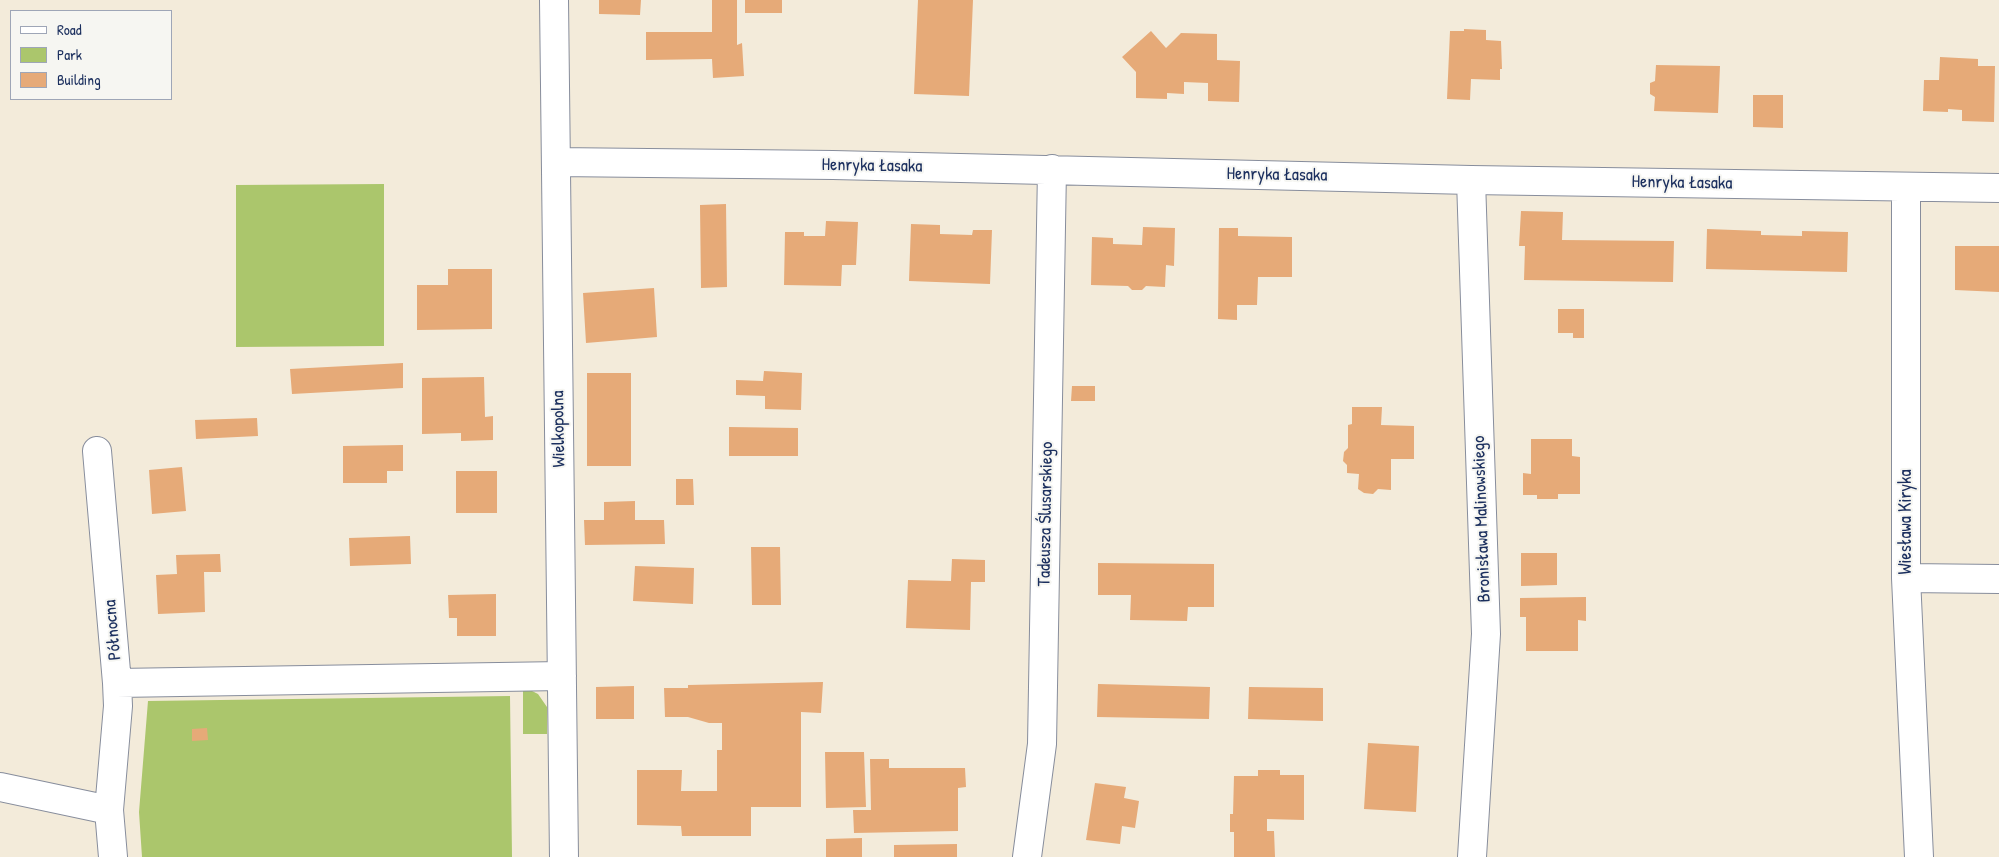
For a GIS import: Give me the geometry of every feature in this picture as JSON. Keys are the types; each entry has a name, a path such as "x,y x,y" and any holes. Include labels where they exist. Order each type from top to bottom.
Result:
{"street":[{"name":"Wielkopolna","path":"554,0 564,857"},
{"name":"Henryka Łasaka","path":"556,162 833,164 1471,180 1999,188"},
{"name":"Tadeusza Ślusarskiego","path":"1027,857 1042,744 1052,169"},
{"name":"Bronisława Malinowskiego","path":"1471,180 1486,634 1472,857"},
{"name":"Wiesława Kiryka","path":"1906,187 1906,578 1919,857"},
{"name":"Północna","path":"97,451 118,706 109,810 113,857"},
{"path":"1906,578 1999,579"},
{"path":"117,683 562,676"},
{"path":"0,787 109,810"}],"green space":[{"path":"384,184 384,346 236,347 236,185"},
{"path":"523,690 538,694 547,707 547,734 523,734"},
{"path":"510,696 512,857 142,857 139,812 148,701"}],"building":[{"path":"599,0 641,0 640,15 599,14"},
{"path":"712,0 737,0 737,45 742,43 744,76 713,78 712,59 646,60 646,32 712,32"},
{"path":"745,0 782,0 782,13 745,13"},
{"path":"918,0 973,0 969,96 914,94"},
{"path":"1464,29 1486,30 1486,40 1501,41 1502,69 1500,69 1500,80 1471,79 1470,100 1447,99 1450,31 1464,31"},
{"path":"1151,31 1166,48 1181,33 1217,34 1217,60 1240,61 1239,102 1208,101 1208,83 1184,82 1184,94 1167,93 1167,99 1136,98 1136,72 1122,57"},
{"path":"1940,57 1978,59 1978,66 1995,66 1994,122 1962,121 1962,110 1948,109 1948,112 1923,111 1924,80 1939,80"},
{"path":"1656,65 1720,66 1718,113 1654,111 1655,97 1650,94 1650,83 1655,81"},
{"path":"1753,95 1783,95 1783,128 1753,127"},
{"path":"726,204 727,287 701,288 700,205"},
{"path":"1521,211 1563,212 1562,240 1674,241 1673,282 1524,280 1525,246 1519,246"},
{"path":"826,221 858,222 856,265 842,265 841,286 784,285 785,232 804,232 804,236 825,236"},
{"path":"911,224 940,225 940,234 972,235 973,230 992,230 990,284 909,281"},
{"path":"1143,227 1175,228 1174,266 1166,265 1165,287 1146,286 1142,290 1132,290 1128,286 1091,285 1092,237 1113,238 1113,244 1142,245"},
{"path":"1219,228 1238,228 1238,236 1292,237 1292,277 1258,277 1257,305 1237,305 1237,320 1218,319"},
{"path":"1707,229 1761,231 1761,235 1802,236 1802,231 1848,232 1847,272 1706,269"},
{"path":"1955,246 1999,246 1999,292 1955,290"},
{"path":"448,269 492,269 492,329 417,330 417,285 448,285"},
{"path":"654,288 657,337 586,343 583,293"},
{"path":"1558,309 1584,309 1584,338 1573,338 1573,333 1558,333"},
{"path":"403,363 403,388 292,394 290,369"},
{"path":"764,371 802,373 801,410 765,409 765,396 736,395 736,380 763,381"},
{"path":"587,373 631,373 631,466 587,466"},
{"path":"484,377 485,417 493,416 493,440 461,441 461,433 422,434 422,378"},
{"path":"1072,386 1095,386 1095,401 1071,401"},
{"path":"1352,407 1382,407 1381,425 1414,426 1414,459 1391,459 1391,490 1378,489 1373,494 1364,493 1358,489 1359,474 1347,473 1347,465 1343,461 1344,452 1348,448 1348,425 1352,424"},
{"path":"257,418 258,436 196,439 195,420"},
{"path":"729,427 798,428 798,456 729,456"},
{"path":"1531,439 1572,439 1572,456 1580,457 1580,494 1558,494 1558,499 1537,499 1537,495 1523,495 1523,473 1531,474"},
{"path":"403,445 403,471 387,471 387,483 343,483 343,446"},
{"path":"182,467 186,511 152,514 149,470"},
{"path":"456,471 497,471 497,513 456,513"},
{"path":"676,479 693,479 694,505 676,505"},
{"path":"635,501 635,520 664,520 665,544 585,545 584,520 604,520 604,502"},
{"path":"410,536 411,564 350,566 349,538"},
{"path":"751,547 780,547 781,605 752,605"},
{"path":"1521,553 1557,553 1557,585 1521,586"},
{"path":"220,554 221,572 204,572 205,612 158,614 156,575 177,574 176,555"},
{"path":"952,559 985,560 985,582 971,582 970,630 906,628 908,580 951,581"},
{"path":"1098,563 1214,564 1214,607 1188,607 1187,621 1130,620 1131,595 1098,595"},
{"path":"635,566 694,568 693,604 633,601"},
{"path":"496,594 496,636 457,636 457,618 449,618 448,595"},
{"path":"1586,597 1586,621 1578,620 1578,651 1526,651 1526,617 1520,617 1520,598"},
{"path":"823,682 821,713 801,712 801,807 751,807 751,836 682,836 681,826 637,825 637,770 682,770 681,791 717,791 717,750 722,750 722,723 709,723 688,717 665,717 664,688 688,688 688,685"},
{"path":"1098,684 1210,687 1209,719 1097,717"},
{"path":"634,686 634,719 596,719 596,687"},
{"path":"1249,687 1323,688 1323,721 1248,719"},
{"path":"207,728 208,740 192,741 192,729"},
{"path":"1368,743 1419,746 1416,812 1364,809"},
{"path":"825,752 864,752 866,807 826,808"},
{"path":"870,759 889,759 889,768 965,768 966,787 958,788 958,831 854,833 853,810 871,810"},
{"path":"1258,770 1280,770 1280,775 1304,775 1304,820 1267,819 1267,831 1274,831 1275,857 1234,857 1234,832 1230,832 1230,814 1233,814 1234,776 1258,776"},
{"path":"1095,783 1126,787 1124,798 1139,801 1135,828 1122,826 1120,844 1086,840"},
{"path":"862,838 862,857 826,857 826,839"},
{"path":"957,844 957,857 894,857 894,845"}]}
